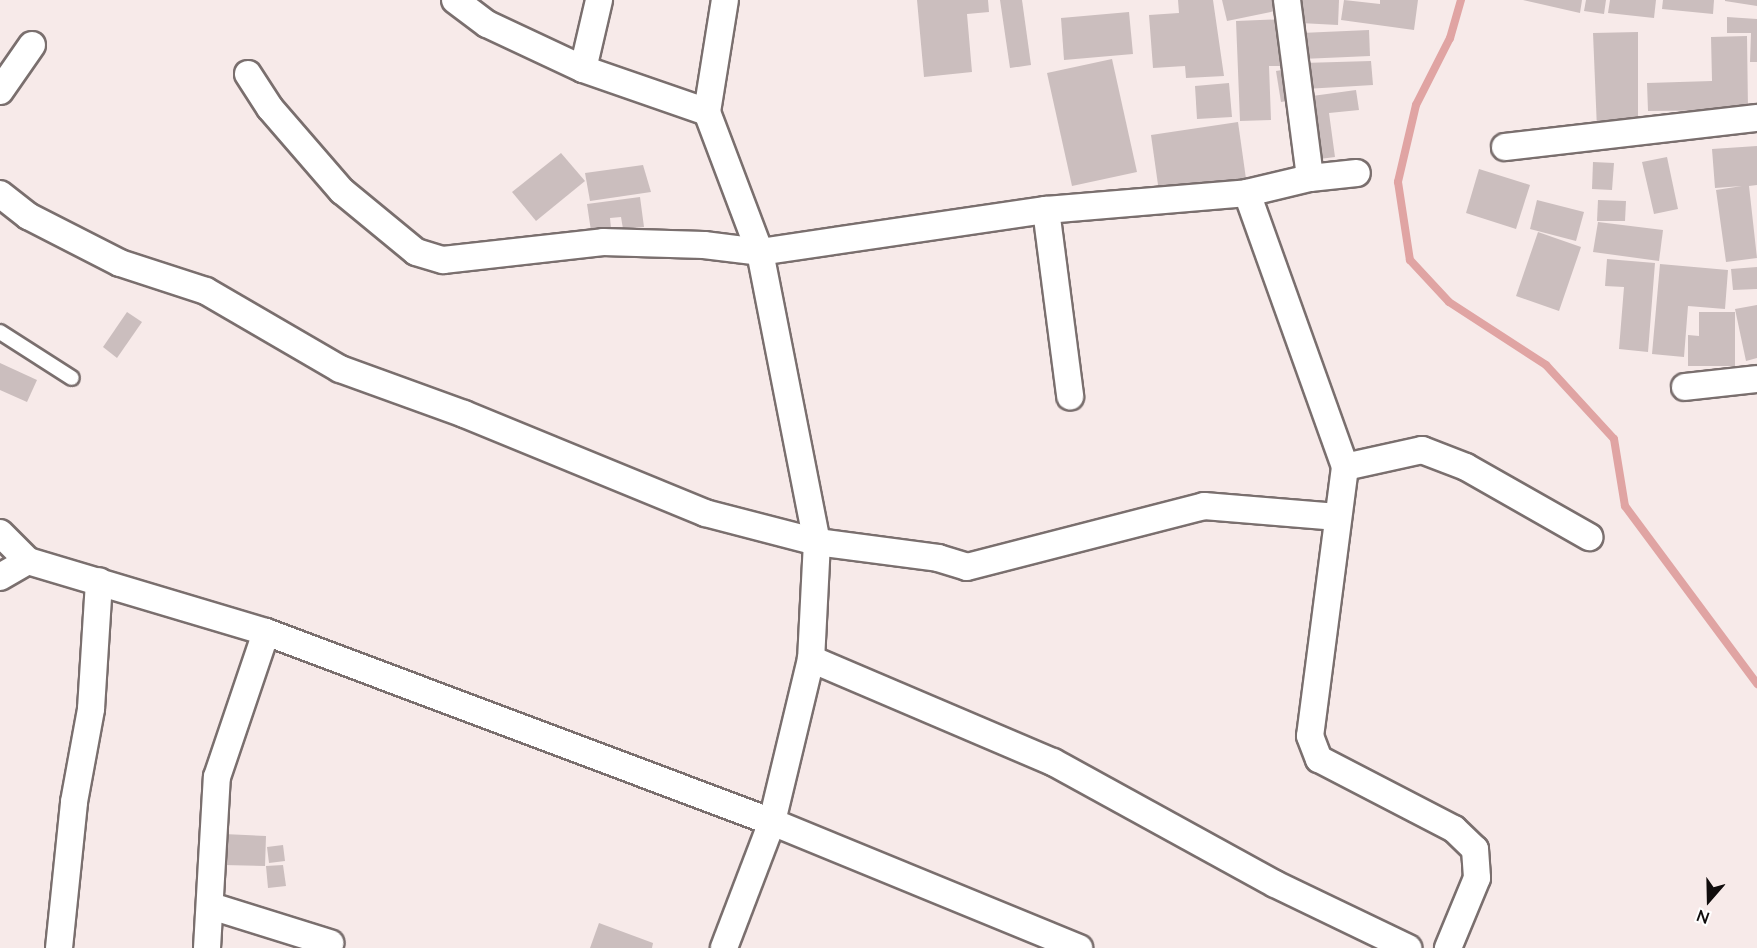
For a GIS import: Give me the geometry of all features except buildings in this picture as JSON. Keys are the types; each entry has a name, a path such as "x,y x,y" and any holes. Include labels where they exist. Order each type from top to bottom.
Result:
{"street":[{"path":"455,0 487,24 583,69 707,112"},
{"path":"583,69 599,0"},
{"path":"724,948 772,822 811,658 817,542 760,252 707,112 726,0"},
{"path":"1287,0 1310,178"},
{"path":"0,91 32,45"},
{"path":"248,74 270,108 342,191 416,252 443,260 603,242 704,245 760,252 1046,210 1247,193 1310,178 1358,173"},
{"path":"1505,147 1757,118"},
{"path":"1247,193 1345,467 1310,736 1319,759 1454,829 1474,849 1477,878 1448,948"},
{"path":"0,194 28,216 120,264 206,291 340,369 464,414 705,513 817,542 938,558 967,567 1204,506 1338,517"},
{"path":"1046,210 1070,396"},
{"path":"1685,387 1757,379"},
{"path":"1345,467 1422,450 1466,466 1589,537"},
{"path":"0,533 28,561 266,632 772,822 1078,948"},
{"path":"0,577 28,561"},
{"path":"59,948 74,802 91,709 99,581"},
{"path":"207,948 217,777 266,632"},
{"path":"811,658 1053,762 1275,884 1408,948"},
{"path":"211,906 330,943"}],"lane":[{"path":"0,332 72,378"}],"waterway":[{"path":"1461,0 1450,38 1416,105 1398,182 1410,260 1449,302 1546,365 1614,439 1625,506 1757,684"}]}
